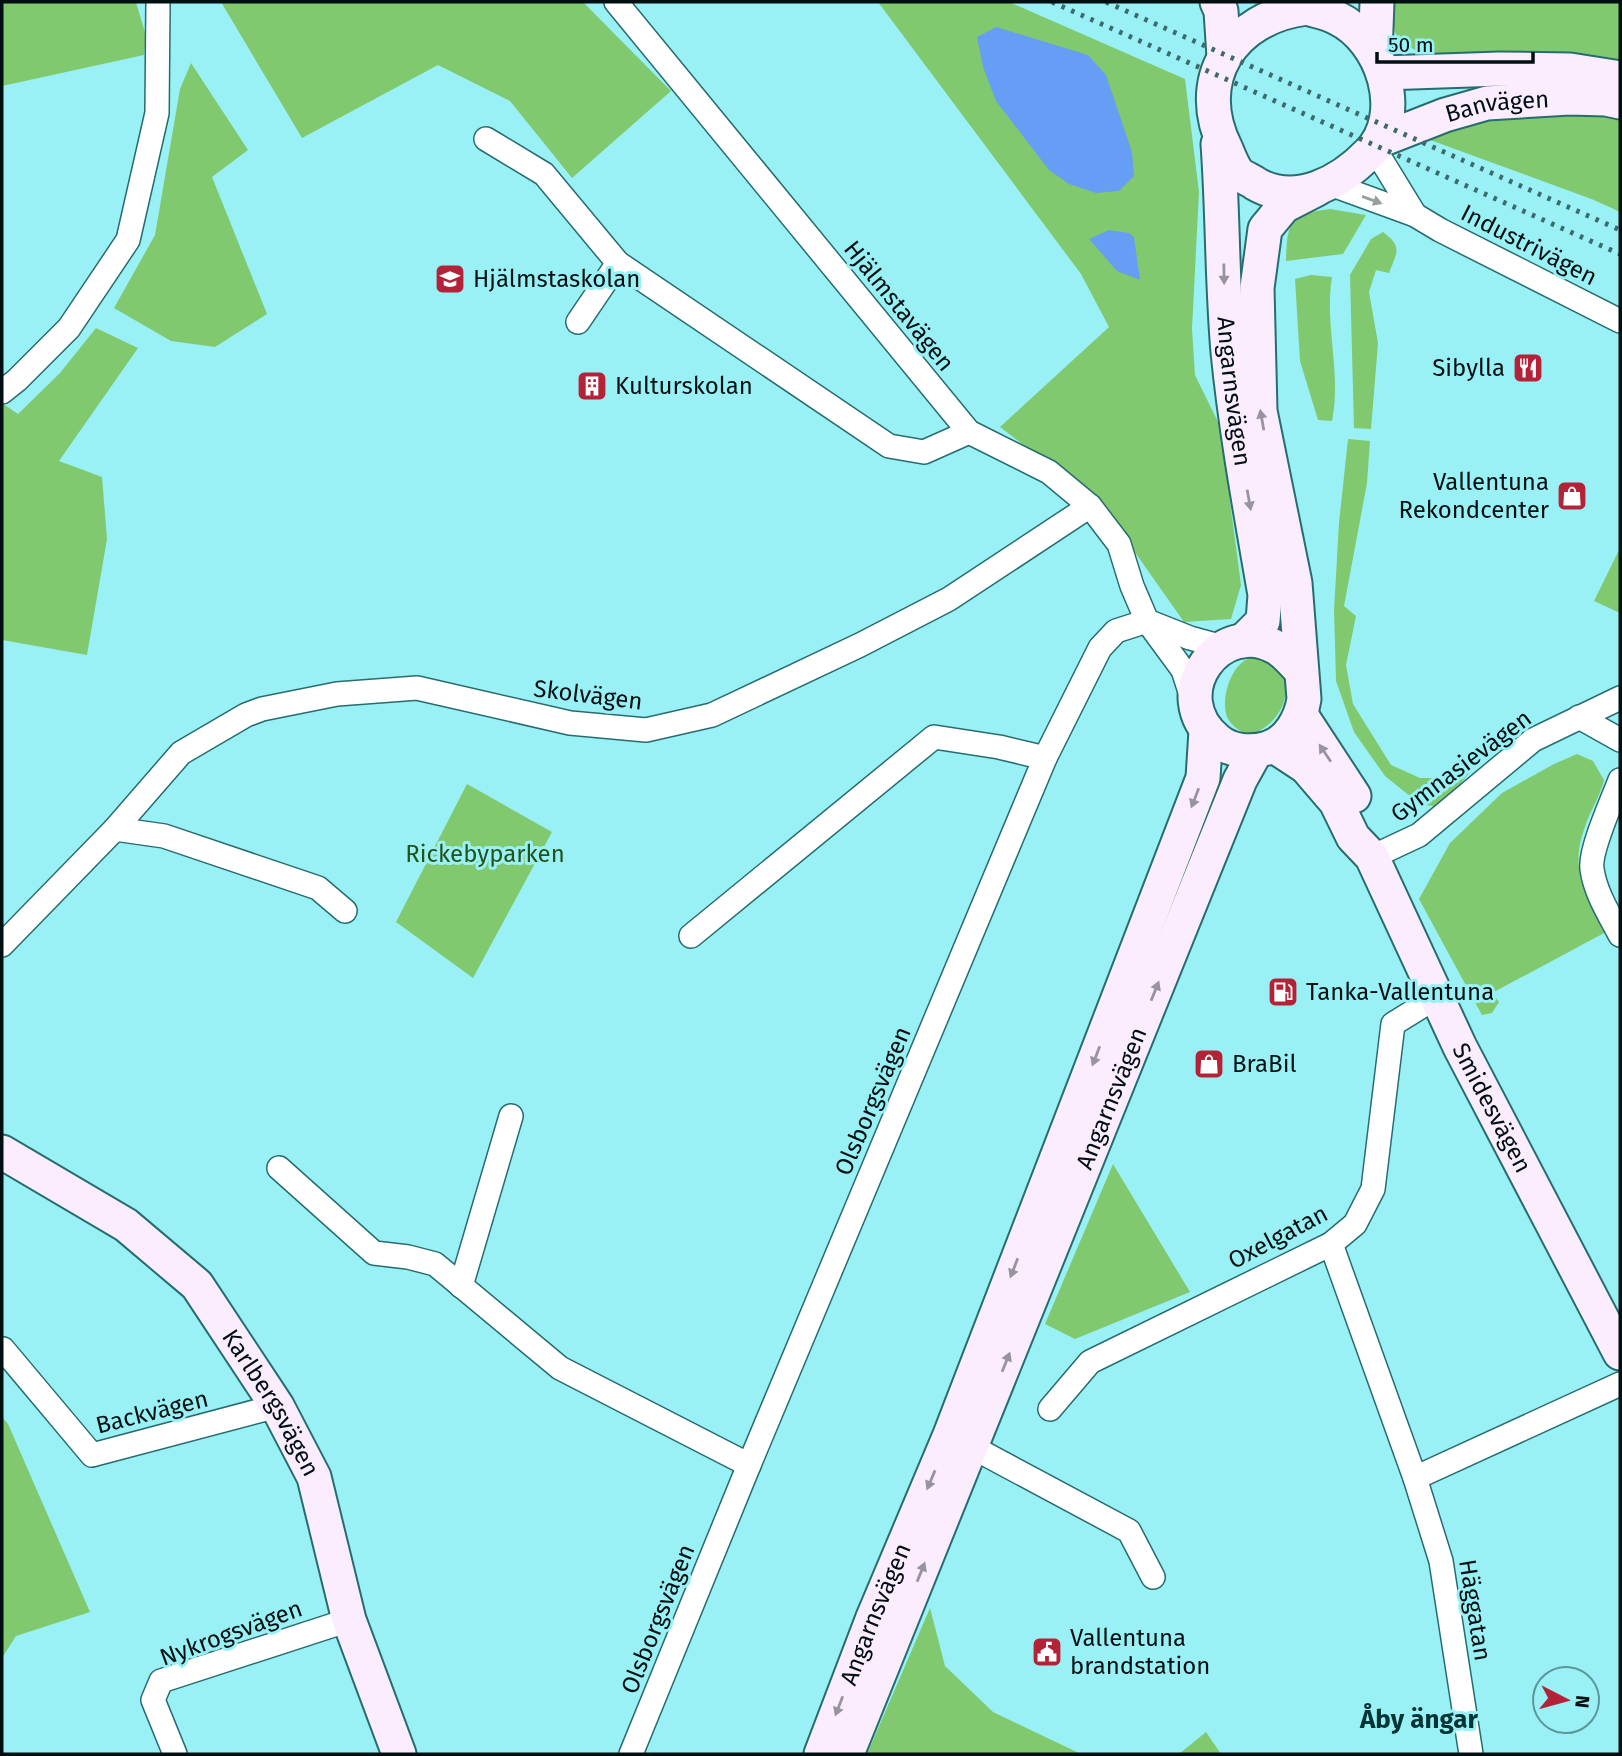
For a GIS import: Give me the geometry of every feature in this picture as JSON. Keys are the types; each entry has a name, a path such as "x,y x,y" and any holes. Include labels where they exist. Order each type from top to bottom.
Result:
{"main road":[{"path":"1217,2 1221,11 1224,57"},
{"path":"1377,2 1379,63 1387,99 1386,124 1378,144 1345,176 1323,186 1280,192 1255,183 1238,173 1217,131 1212,97 1224,57 1239,37 1255,25 1293,6 1338,18 1358,34 1379,63"},
{"name":"Banvägen","path":"1379,63 1556,70 1620,78"},
{"name":"Banvägen","path":"1378,144 1445,115 1487,103 1569,98 1620,102"},
{"name":"Angarnsvägen","path":"1217,131 1230,373 1265,595 1263,621 1233,644"},
{"name":"Angarnsvägen","path":"1300,670 1294,583 1260,411 1257,288 1265,229 1284,206 1323,186"},
{"path":"1263,642 1277,648 1300,670 1304,699 1301,715 1285,738 1265,748 1237,750 1222,744 1202,723 1194,700 1198,676 1210,657 1233,644 1263,642"},
{"name":"Smidesvägen","path":"1301,715 1352,791 1370,827 1372,858"},
{"name":"Angarnsvägen","path":"847,1754 1203,778 1202,723"},
{"name":"Angarnsvägen","path":"821,1754 872,1620 961,1441 1240,780 1265,748"},
{"name":"Smidesvägen","path":"1265,748 1306,767 1336,802 1353,837 1372,858 1435,998 1620,1353"},
{"name":"Karlbergsvägen","path":"2,1152 127,1225 197,1285 277,1406 314,1477 349,1620 398,1754"}],"street":[{"path":"2,392 69,328 128,240 157,113 158,2"},
{"name":"Hjälmstavägen","path":"616,2 969,432 1049,471 1090,506 1119,544 1132,586 1147,621 1183,670 1202,723"},
{"path":"485,139 544,174 618,263 889,446 924,452 969,432"},
{"name":"Industrivägen","path":"1378,144 1415,215"},
{"name":"Industrivägen","path":"1323,186 1415,215 1620,321"},
{"path":"578,322 618,263"},
{"name":"Skolvägen","path":"2,945 115,829 181,753 246,715 262,709 337,694 418,688 570,723 646,730 712,715 860,645 949,598 1090,506"},
{"path":"1147,621 1233,644"},
{"name":"Olsborgsvägen","path":"631,1754 1045,758 1100,648 1116,631 1147,621"},
{"name":"Gymnasievägen","path":"1372,858 1419,835 1533,740 1620,698"},
{"path":"1578,717 1620,740"},
{"path":"691,936 934,737 999,747 1045,758"},
{"path":"1620,780 1591,866 1598,892 1620,935"},
{"path":"115,829 164,836 318,888 345,911"},
{"name":"Oxelgatan","path":"1050,1409 1090,1362 1331,1244 1355,1224 1373,1189 1393,1024 1435,998"},
{"path":"461,1286 511,1116"},
{"path":"279,1168 374,1253 435,1264 560,1368 749,1465"},
{"name":"Häggatan","path":"1331,1244 1415,1478 1441,1561 1471,1754"},
{"name":"Backvägen","path":"3,1349 92,1455 277,1406"},
{"path":"1415,1478 1620,1384"},
{"path":"961,1441 1129,1531 1153,1577"},
{"name":"Nykrogsvägen","path":"175,1754 153,1700 161,1681 349,1620"}],"green space":[{"path":"2,2 136,2 146,36 144,55 2,86"},
{"path":"221,2 583,2 671,91 572,178 510,101 438,65 302,138"},
{"path":"878,2 1009,2 1185,79 1199,192 1192,329 1195,375 1220,426 1241,585 1231,619 1184,622 1101,504 1000,427 1109,327 1081,274"},
{"path":"1391,2 1620,2 1620,71 1423,54 1400,40 1396,34"},
{"path":"191,63 248,150 212,177 267,314 215,347 171,341 114,308 155,235 180,89"},
{"path":"1620,108 1620,212 1422,137 1462,117"},
{"path":"1330,209 1366,215 1343,254 1286,261 1288,237 1293,222 1306,214"},
{"path":"1383,232 1394,242 1396,250 1389,273 1376,270 1369,292 1378,343 1371,429 1354,428 1350,275 1371,239"},
{"path":"1311,275 1332,277 1330,313 1335,403 1332,421 1318,420 1300,361 1295,279"},
{"path":"96,328 138,348 59,461 102,477 107,539 87,655 2,640 2,403 18,414 60,373"},
{"path":"1348,439 1370,441 1367,483 1344,606 1356,616 1346,665 1353,704 1391,765 1420,778 1443,778 1470,772 1455,790 1435,806 1421,805 1385,776 1354,732 1336,681 1334,610 1339,523"},
{"path":"1620,551 1620,613 1594,601"},
{"path":"1265,657 1283,675 1285,697 1272,721 1248,735 1236,728 1227,717 1226,695 1230,679 1244,661"},
{"path":"1577,754 1593,761 1604,780 1580,842 1579,869 1586,894 1606,932 1492,993 1499,1002 1492,1013 1482,1015 1419,899 1450,843 1502,793"},
{"name":"Rickebyparken","path":"467,784 552,832 473,978 396,922"},
{"path":"1113,1164 1190,1292 1075,1339 1045,1324"},
{"path":"2,1417 8,1424 90,1612 16,1636 2,1658"},
{"path":"930,1608 945,1666 993,1712 1081,1754 867,1754"},
{"path":"1206,1732 1221,1754 1179,1754"}],"water":[{"path":"996,27 1088,55 1106,75 1132,152 1134,176 1119,191 1096,193 1069,184 1049,170 996,101 983,67 977,37"},
{"path":"1109,230 1129,233 1134,237 1140,280 1117,271 1089,239"}],"railway":[{"path":"1052,2 1620,254"},
{"path":"1106,2 1620,230"}],"place":[{"name":"Hjälmstaskolan","path":"450,279"},
{"name":"Sibylla","path":"1528,368"},
{"name":"Kulturskolan","path":"592,386"},
{"name":"Vallentuna Rekondcenter","path":"1572,496"},
{"name":"Tanka-Vallentuna","path":"1283,992"},
{"name":"BraBil","path":"1209,1064"},
{"name":"Vallentuna brandstation","path":"1047,1652"}],"district":[{"name":"Åby ängar","path":"1419,1719"}]}
